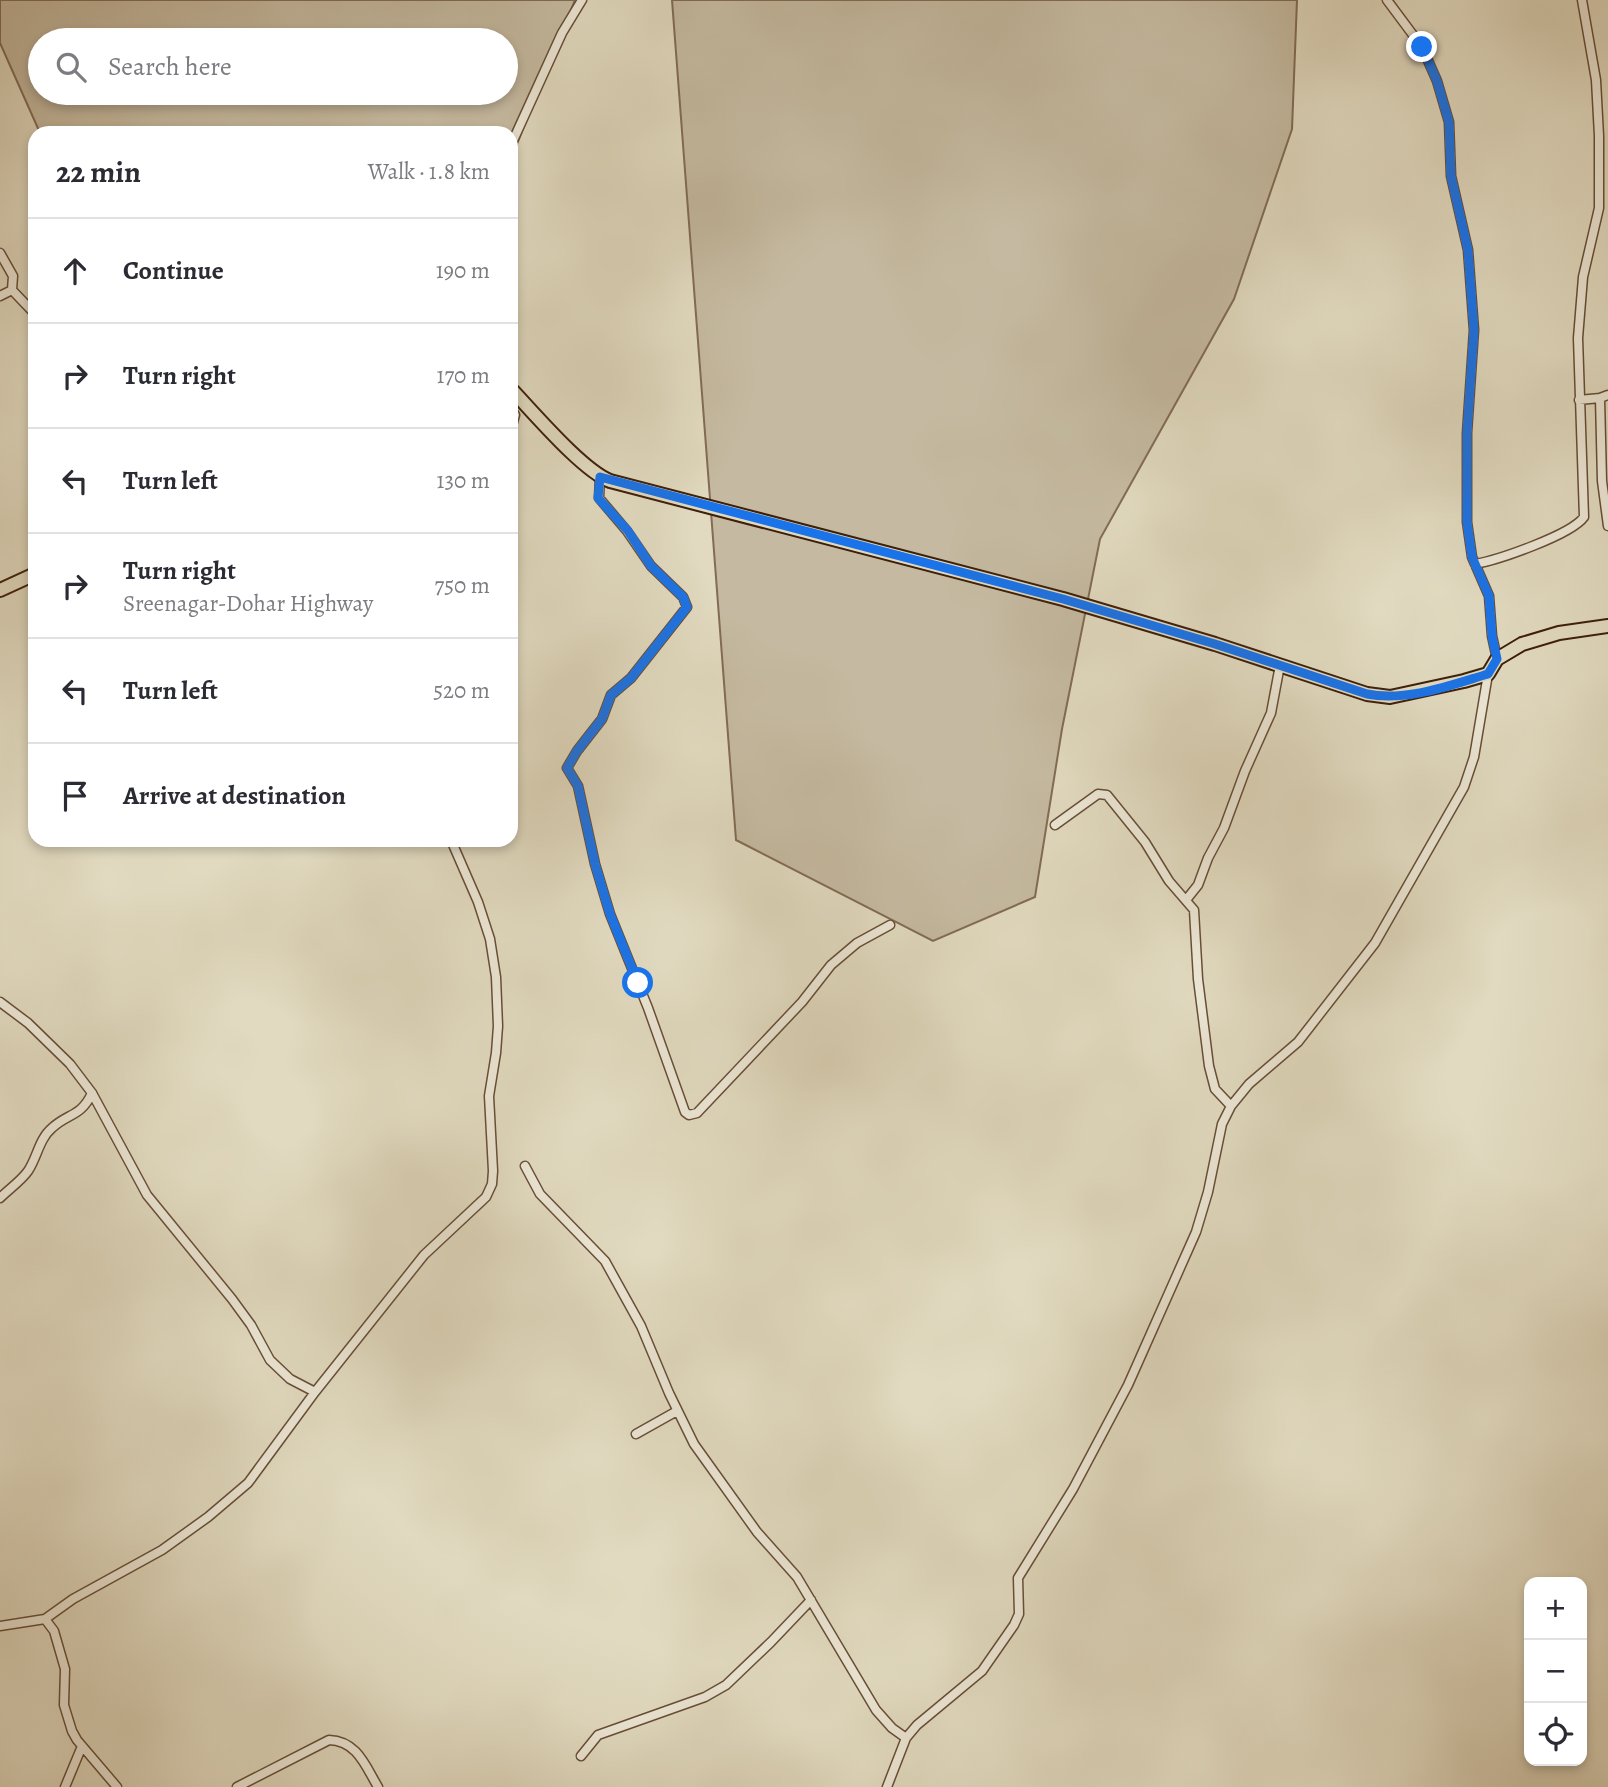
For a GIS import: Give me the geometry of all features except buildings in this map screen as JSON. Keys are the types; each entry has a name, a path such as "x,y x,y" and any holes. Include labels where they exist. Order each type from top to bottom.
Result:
{"main road":[{"path":"518,396 600,477 1063,599 1377,696 1390,697 1441,688 1488,674 1497,659 1536,639 1608,626"},
{"path":"0,590 28,577"}],"street":[{"path":"518,130 562,33 582,0"},
{"path":"1387,0 1418,39 1437,81 1449,122 1451,176 1467,237 1474,330 1467,433 1467,522 1470,550 1489,596 1497,659"},
{"path":"1475,564 1496,559 1559,535 1584,517 1578,338 1583,277 1599,208 1596,80 1582,0"},
{"path":"0,253 13,276 12,290 28,307"},
{"path":"0,296 12,290"},
{"path":"1580,400 1604,397 1605,453 1602,481 1608,526"},
{"path":"600,477 598,498 628,531 651,566 683,597 687,607 631,678 611,695 602,719 567,768 578,786 595,864 610,914 648,1008 685,1112 690,1115 697,1113 802,1002 843,954 890,925"},
{"path":"1186,900 1198,885 1208,858 1224,828 1245,771 1271,713 1280,665"},
{"path":"887,1787 906,1738 917,1725 982,1671 1014,1625 1019,1614 1018,1578 1073,1489 1128,1385 1196,1232 1208,1192 1222,1124 1231,1106 1250,1084 1298,1042 1375,943 1464,787 1474,757 1488,674"},
{"path":"1055,825 1098,794 1107,795 1145,842 1169,881 1194,910 1198,979 1209,1066 1215,1089 1231,1106"},
{"path":"0,1626 45,1619 73,1599 162,1550 208,1517 248,1483 315,1392 424,1255 486,1197 492,1184 489,1096 497,1040 496,977 490,939 478,902 454,847"},
{"path":"0,1002 28,1023 70,1064 92,1093 147,1195 232,1299 251,1325 270,1360 290,1379 315,1392"},
{"path":"0,1198 27,1173 52,1127 79,1112 92,1093"},
{"path":"525,1167 540,1194 605,1262 641,1326 694,1444 757,1532 797,1577 876,1710 892,1728 906,1738"},
{"path":"635,1434 677,1411"},
{"path":"581,1756 598,1735 705,1697 726,1685 811,1600"},
{"path":"45,1619 54,1632 65,1668 64,1704 72,1731 117,1787"},
{"path":"237,1787 329,1740 340,1740 348,1744 361,1758 378,1787"},
{"path":"65,1787 82,1746"}],"shaded area":[{"path":"0,0 575,0 518,142 518,126 37,126 0,43"},
{"path":"672,0 1297,0 1292,129 1234,299 1100,539 1062,729 1035,897 933,941 736,840"}],"route":[{"path":"638,983 610,914 595,864 578,786 567,768 602,719 611,695 631,678 685,611 687,602 660,577 628,531 598,498 600,477 1063,599 1215,644 1367,694 1390,697 1441,688 1488,674 1497,659 1489,596 1472,557 1467,522 1467,433 1474,330 1467,237 1451,176 1449,122 1437,81 1422,47"}]}
